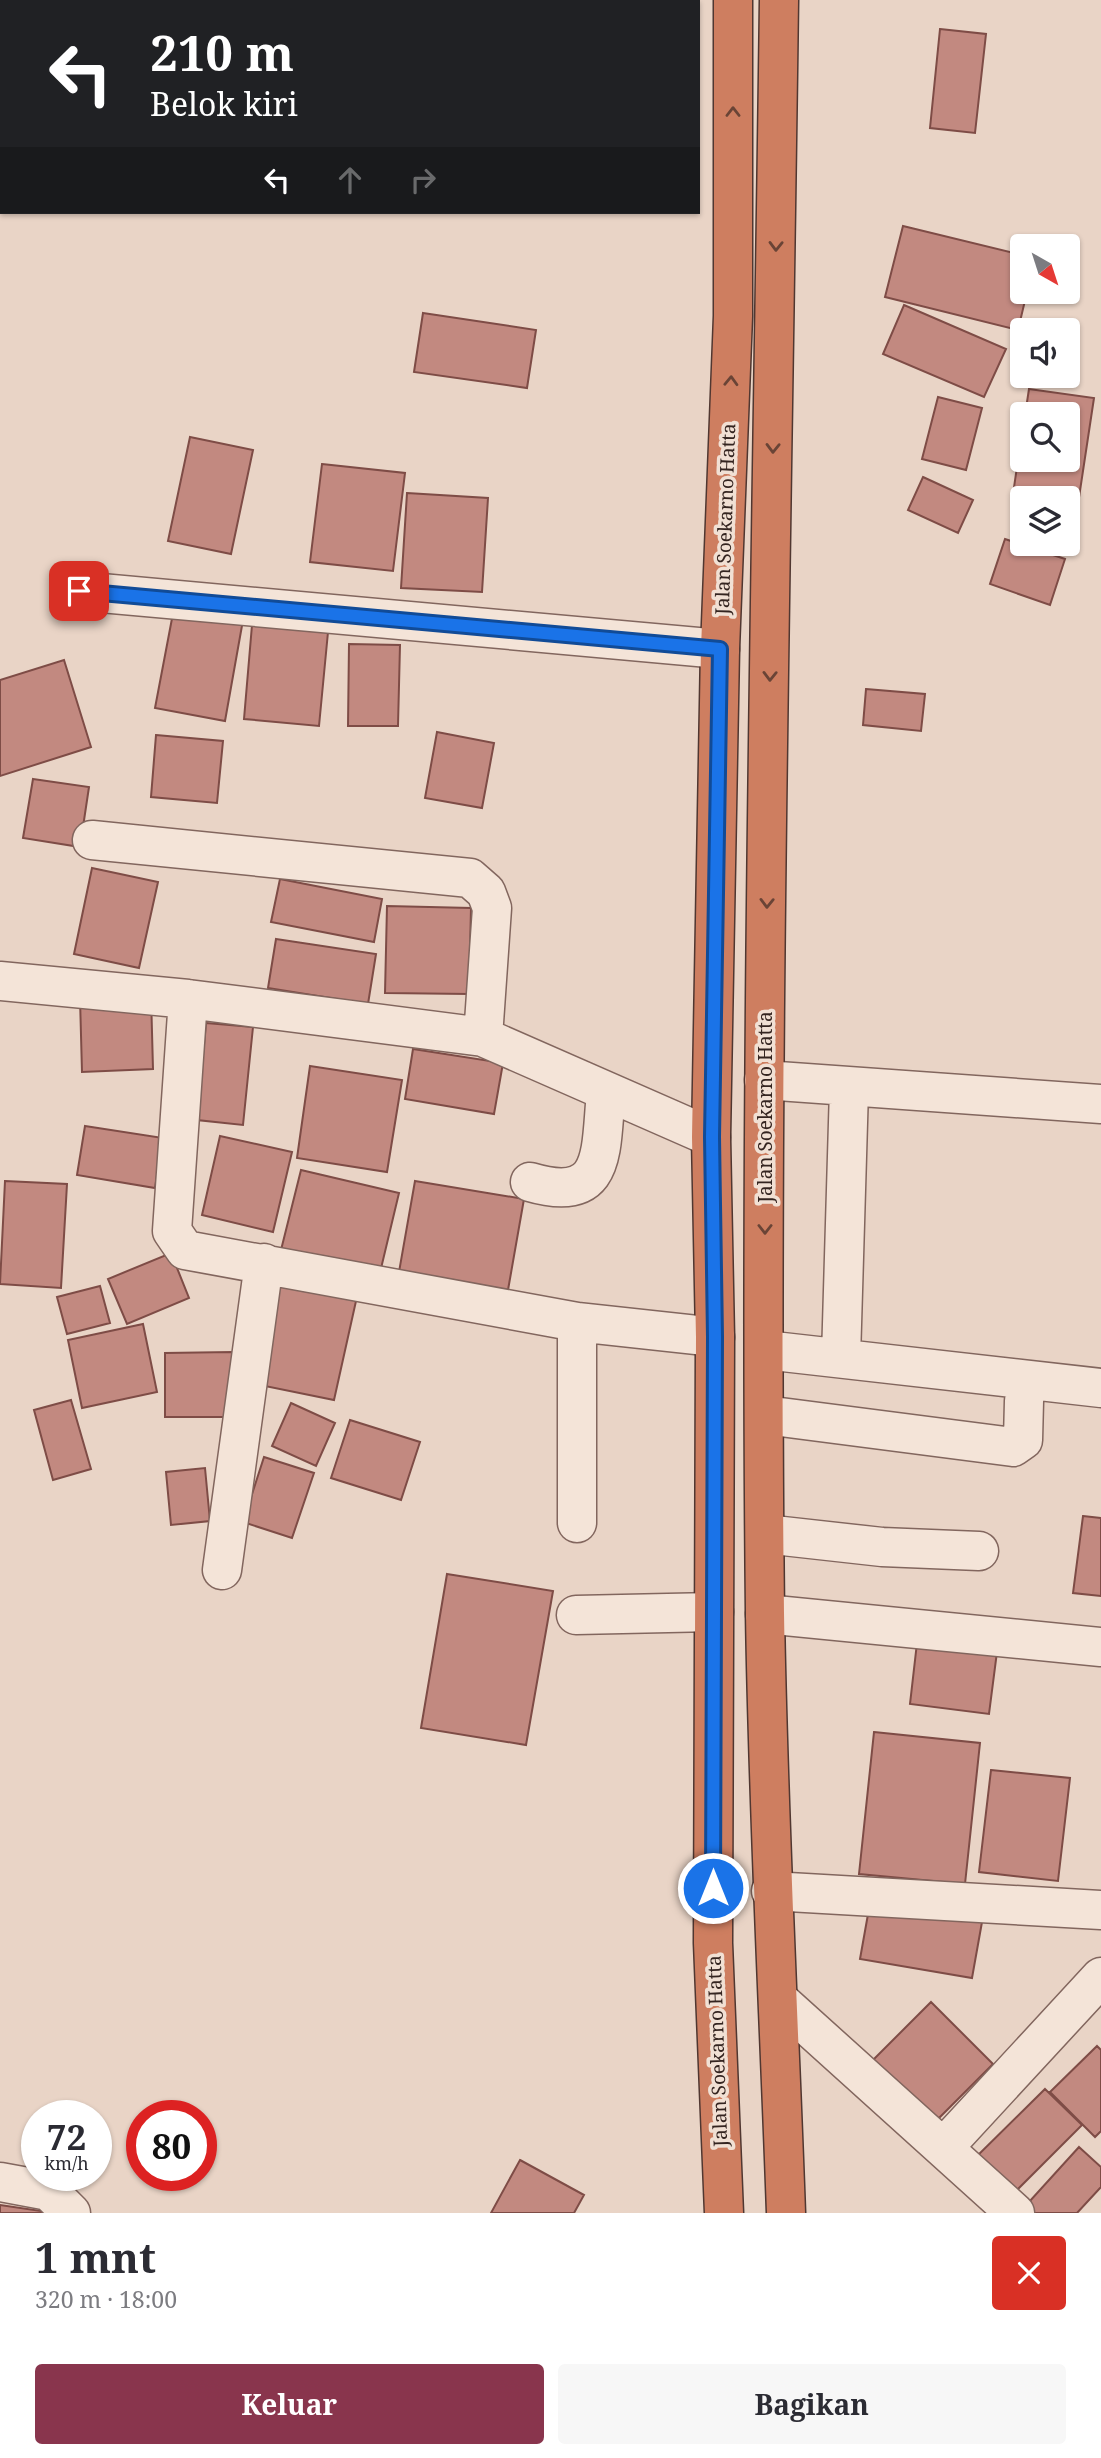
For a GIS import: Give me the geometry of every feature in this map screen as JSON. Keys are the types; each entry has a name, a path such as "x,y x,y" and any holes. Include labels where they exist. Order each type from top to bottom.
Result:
{"highway":[{"name":"Jalan Soekarno Hatta","path":"724,2213 713,1943 715,1337 712,1137 720,649 733,316 733,0"},
{"name":"Jalan Soekarno Hatta","path":"779,0 764,1080 765,1614 771,1891 779,2000 786,2213"}],"street":[{"path":"79,591 720,649"},
{"path":"92,840 470,878 486,892 492,908 483,1037"},
{"path":"0,981 188,999 483,1037 712,1137"},
{"path":"188,999 172,1231 185,1250 577,1322 715,1337"},
{"path":"764,1080 1101,1104"},
{"path":"841,1359 849,1088"},
{"path":"530,1182 553,1189 579,1187 595,1171 606,1093"},
{"path":"222,1570 264,1263"},
{"path":"577,1322 577,1523"},
{"path":"765,1350 1101,1388"},
{"path":"765,1415 1013,1447 1023,1440 1024,1401"},
{"path":"765,1534 882,1548 979,1551"},
{"path":"576,1615 714,1612"},
{"path":"765,1614 1101,1647"},
{"path":"771,1891 1101,1910"},
{"path":"944,2147 1101,1977"},
{"path":"779,2000 1014,2213"},
{"path":"0,2182 49,2191 71,2213"}],"building":[{"path":"940,29 986,34 975,133 930,128"},
{"path":"903,226 1010,252 1010,304 1024,304 1021,318 1010,318 1010,328 885,297"},
{"path":"904,305 1006,349 984,397 883,354"},
{"path":"423,313 536,330 527,388 414,372"},
{"path":"1029,389 1094,398 1080,491 1080,486 1014,486 1016,472 1080,472 1080,402 1027,402"},
{"path":"938,397 982,408 966,470 922,459"},
{"path":"190,437 253,450 231,554 168,541"},
{"path":"322,464 405,473 393,571 310,562"},
{"path":"923,477 973,500 958,533 908,510"},
{"path":"407,493 488,498 482,592 401,588"},
{"path":"1005,539 1010,541 1010,556 1056,556 1065,559 1050,605 990,584"},
{"path":"174,608 243,620 225,721 155,708"},
{"path":"252,625 328,632 319,726 244,719"},
{"path":"349,644 400,645 398,726 348,726"},
{"path":"64,660 91,747 0,776 0,680"},
{"path":"866,689 925,694 921,731 863,725"},
{"path":"437,732 494,743 482,808 425,798"},
{"path":"156,735 223,741 217,803 151,797"},
{"path":"33,779 89,787 80,847 23,838"},
{"path":"92,868 158,882 139,968 74,954"},
{"path":"280,879 382,899 374,942 271,922"},
{"path":"387,906 471,908 469,994 385,993"},
{"path":"276,939 376,954 368,1004 268,988"},
{"path":"151,995 153,1069 82,1072 80,998"},
{"path":"206,1023 253,1027 243,1125 197,1120"},
{"path":"413,1049 503,1063 494,1114 405,1099"},
{"path":"310,1066 402,1080 387,1172 297,1158"},
{"path":"85,1126 163,1138 155,1188 77,1175"},
{"path":"220,1136 292,1152 273,1232 202,1215"},
{"path":"301,1170 399,1193 378,1281 279,1258"},
{"path":"5,1181 67,1184 61,1288 0,1284"},
{"path":"415,1181 524,1199 508,1290 399,1272"},
{"path":"171,1253 189,1298 127,1324 108,1279"},
{"path":"279,1275 358,1292 334,1400 255,1384"},
{"path":"100,1286 110,1323 67,1334 57,1297"},
{"path":"143,1324 157,1392 82,1408 68,1340"},
{"path":"232,1352 232,1417 165,1417 165,1353"},
{"path":"71,1400 91,1469 53,1480 34,1410"},
{"path":"291,1403 335,1423 316,1466 272,1446"},
{"path":"350,1420 420,1442 401,1500 331,1478"},
{"path":"264,1457 314,1473 292,1538 243,1522"},
{"path":"205,1468 210,1521 171,1525 166,1472"},
{"path":"1083,1516 1101,1518 1101,1596 1073,1593"},
{"path":"447,1574 553,1591 526,1745 421,1728"},
{"path":"918,1634 998,1644 989,1714 910,1704"},
{"path":"874,1732 980,1743 965,1884 859,1874"},
{"path":"991,1770 1070,1778 1058,1881 979,1872"},
{"path":"870,1903 982,1922 972,1978 860,1959"},
{"path":"931,2002 993,2064 934,2123 872,2061"},
{"path":"1097,2046 1101,2050 1101,2131 1095,2137 1050,2092"},
{"path":"1045,2089 1082,2125 1009,2198 972,2161"},
{"path":"1079,2147 1101,2167 1101,2187 1077,2213 1019,2213"},
{"path":"520,2160 584,2195 574,2213 491,2213"},
{"path":"0,2205 48,2212 48,2213 0,2213"}],"route":[{"path":"79,591 720,649 712,1137 715,1337 713,1888"}]}
